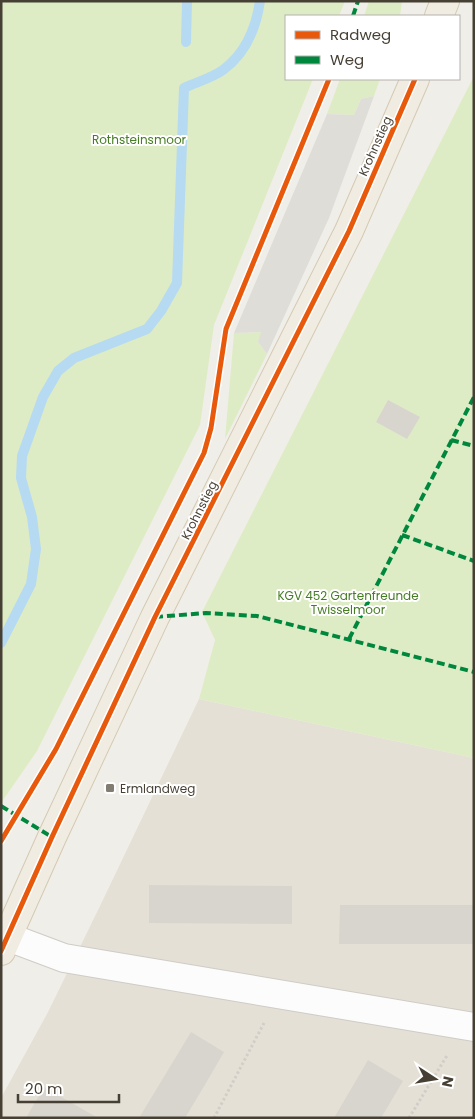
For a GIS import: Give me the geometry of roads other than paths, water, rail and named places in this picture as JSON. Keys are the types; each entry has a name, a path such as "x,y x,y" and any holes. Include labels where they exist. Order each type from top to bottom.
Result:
{"main road":[{"path":"439,15 445,1"},
{"name":"Krohnstieg","path":"4,944 52,837 156,617 349,231 415,80"}],"street":[{"path":"4,944 64,958 469,1027"}],"waterway":[{"path":"186,42 187,1"},
{"path":"1,643 31,584 36,549 32,517 21,478 22,456 43,397 58,371 74,358 147,329 161,311 177,283 184,88 219,73 238,56 253,31 260,1"}],"place":[{"name":"Ermlandweg","path":"110,788"}],"park label":[{"name":"Rothsteinsmoor","path":"139,139"},
{"name":"KGV 452 Gartenfreunde Twisselmoor","path":"348,602"}]}
